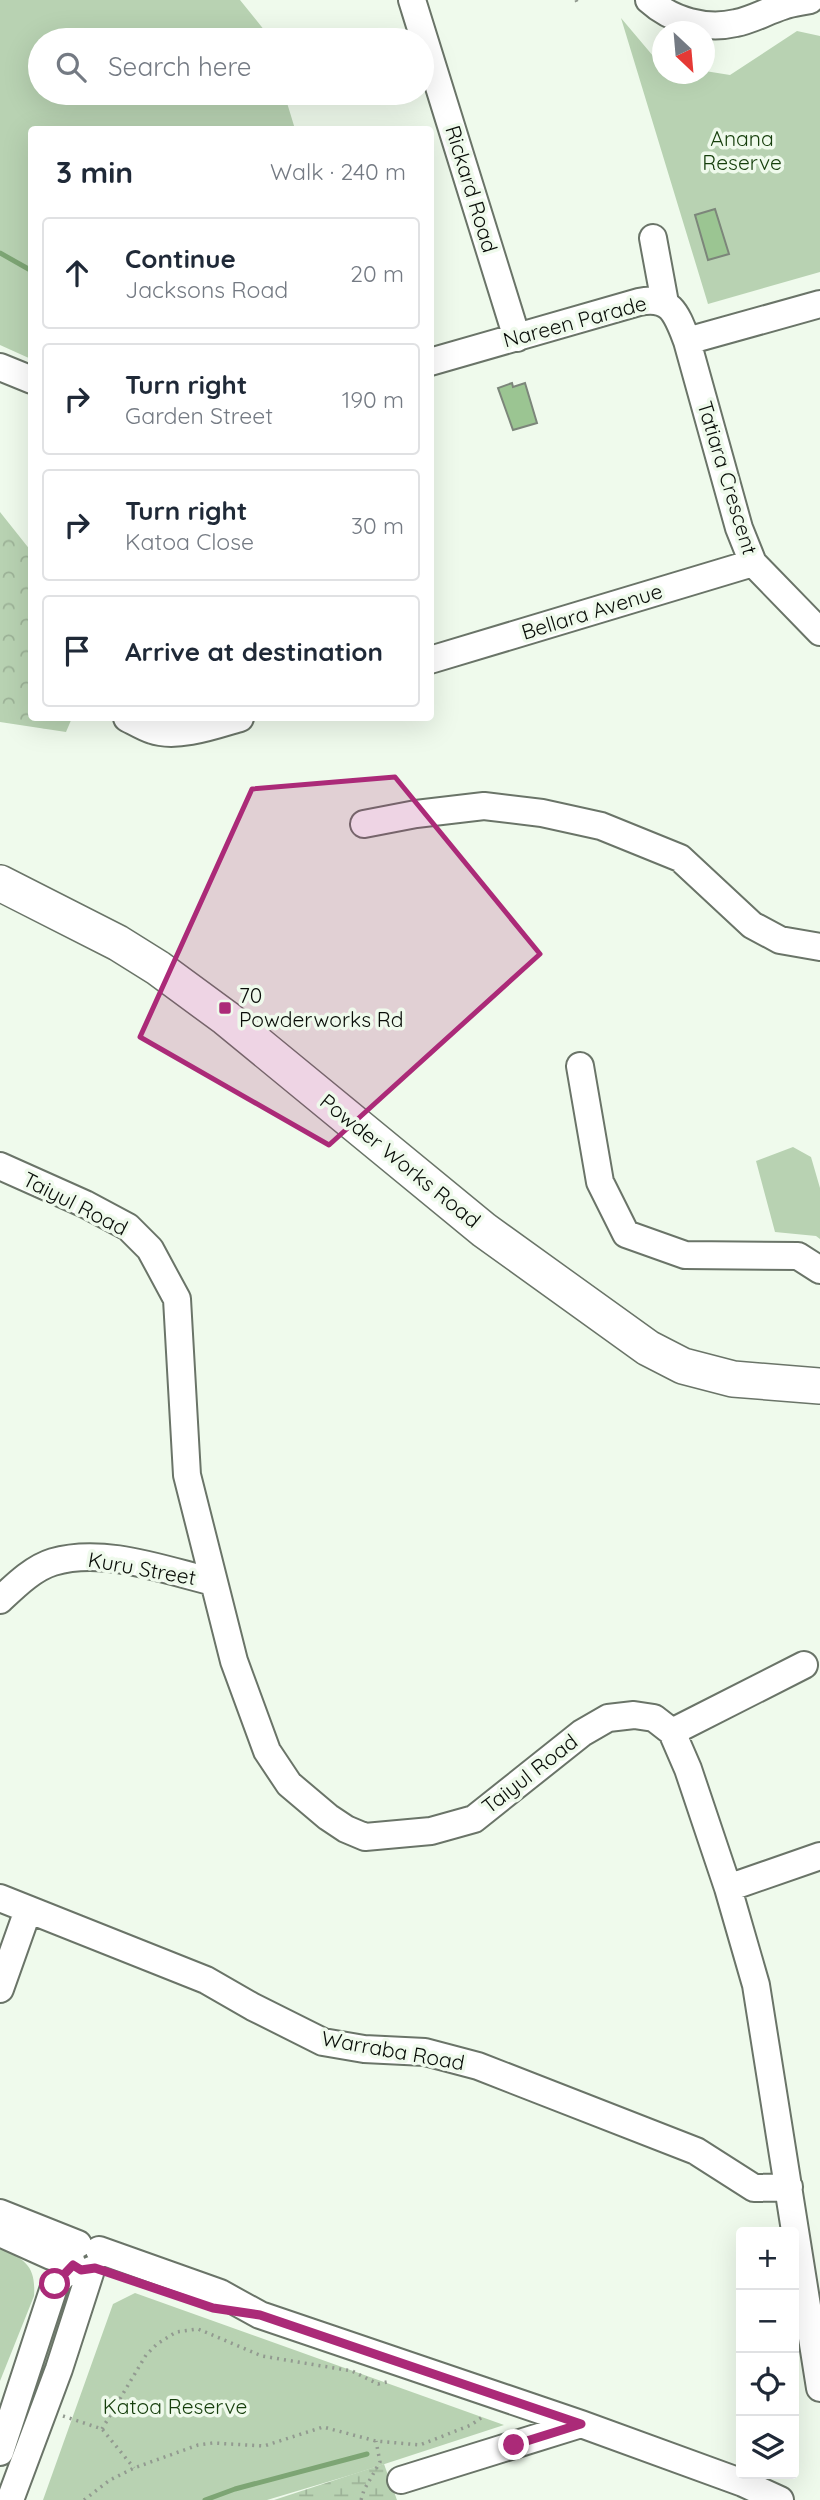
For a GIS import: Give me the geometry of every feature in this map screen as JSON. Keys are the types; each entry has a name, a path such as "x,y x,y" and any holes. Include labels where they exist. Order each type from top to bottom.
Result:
{"main road":[{"name":"Powder Works Road","path":"0,883 118,943 158,968 226,1018 484,1230 648,1348 683,1366 733,1379 820,1386"}],"street":[{"name":"Rickard Road","path":"412,0 421,28"},
{"path":"649,0 671,16 717,26 737,23 785,5 810,0"},
{"name":"Rickard Road","path":"434,71 517,338"},
{"path":"653,238 665,303"},
{"name":"Nareen Parade","path":"434,361 639,302 656,300 665,303 677,317 687,341"},
{"path":"687,341 820,303"},
{"name":"Tatiara Crescent","path":"687,341 739,528 753,563 820,632"},
{"path":"0,367 28,378"},
{"name":"Bellara Avenue","path":"434,659 753,563"},
{"path":"133,721 154,731 180,732 199,730 230,721"},
{"path":"364,824 416,814 485,806 541,813 601,826 680,858 752,925 780,940 820,947"},
{"path":"580,1066 600,1182 626,1234 685,1255 798,1256 820,1270"},
{"name":"Taiyul Road","path":"0,1166 85,1204 128,1227 150,1249 177,1299 187,1475 234,1661 267,1751 289,1784 328,1817 365,1837 431,1831 474,1819 582,1733 608,1718 634,1715 654,1718 672,1732"},
{"name":"Kuru Street","path":"0,1600 22,1581 50,1563 77,1558 118,1560 214,1582"},
{"path":"804,1665 672,1732 688,1769 728,1888 756,1985 820,2388"},
{"path":"728,1888 820,1856"},
{"name":"Warraba Road","path":"0,1898 206,1980 323,2042 364,2049 425,2052 478,2066 696,2151 754,2188 789,2187"},
{"path":"0,1989 28,1910"},
{"path":"0,2213 80,2259"},
{"path":"0,2233 213,2308 260,2315 581,2424 743,2483 780,2500"},
{"path":"0,2452 55,2284 80,2259"},
{"path":"10,2500 56,2379 80,2259"},
{"path":"401,2480 581,2424"}],"path":[{"path":"576,0 579,6"},
{"path":"102,2429 146,2355 176,2332 198,2329 262,2356 352,2371 378,2384 390,2381"},
{"path":"84,2500 110,2480 198,2445 212,2443 264,2446 323,2427 376,2441 420,2445 471,2425 486,2416 473,2411"},
{"path":"61,2415 102,2429 135,2468"},
{"path":"361,2500 380,2462 376,2441"}],"highlighted area":[{"path":"395,777 540,954 329,1145 140,1037 252,789"}],"green space":[{"path":"0,0 240,0 263,28 28,28 28,105 288,105 294,126 28,126 28,358 0,345"},
{"name":"Anana Reserve","path":"621,18 652,55 652,84 715,84 715,73 730,75 797,31 820,36 820,272 708,304"},
{"path":"0,512 28,547 28,721 71,721 66,732 0,722"},
{"path":"793,1147 811,1157 820,1188 820,1239 816,1236 775,1232 756,1161"},
{"path":"0,2249 17,2256 28,2265 33,2278 34,2296 0,2381"},
{"path":"67,2284 79,2284 40,2402 26,2397"},
{"name":"Katoa Reserve","path":"135,2293 504,2425 267,2500 43,2500 113,2304"},
{"path":"384,2464 397,2500 274,2500"}],"building":[{"path":"715,209 729,254 708,260 695,215"},
{"path":"512,383 513,387 525,383 537,423 513,430 498,388"}],"waterway":[{"path":"0,253 28,269"},
{"path":"205,2500 235,2489 367,2454"}],"place":[{"name":"70 Powderworks Rd","path":"225,1008"}],"route":[{"path":"55,2284 73,2265 86,2271 95,2268 213,2308 260,2315 581,2424 514,2445"}]}
